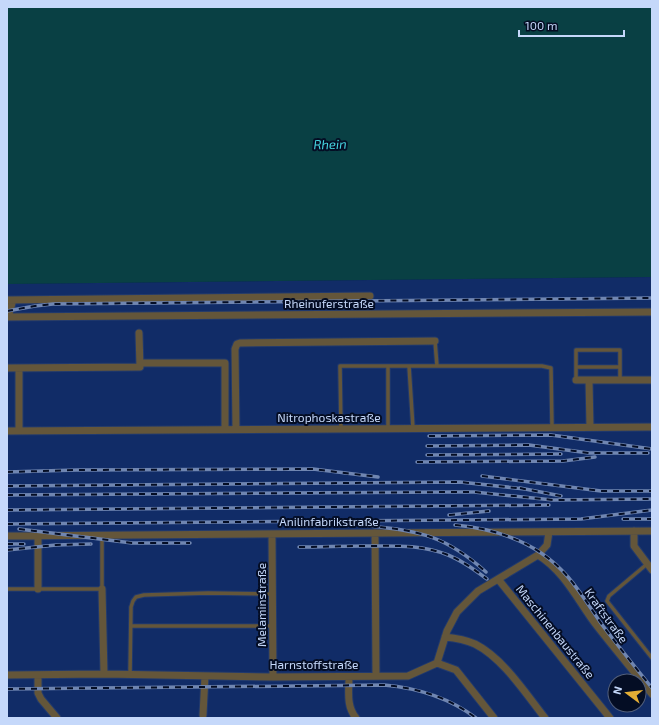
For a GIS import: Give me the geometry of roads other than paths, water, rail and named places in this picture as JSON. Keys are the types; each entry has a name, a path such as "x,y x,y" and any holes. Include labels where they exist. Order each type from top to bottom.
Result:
{"street":[{"path":"8,317 10,300 370,296"},
{"name":"Rheinuferstraße","path":"8,317 652,312"},
{"path":"7,368 140,367 139,333"},
{"path":"236,429 235,349 237,344 435,341"},
{"path":"140,363 235,363"},
{"path":"225,363 225,429"},
{"path":"19,368 19,431"},
{"path":"576,380 652,380"},
{"path":"589,380 590,427"},
{"name":"Nitrophoskastraße","path":"7,431 652,427"},
{"path":"634,531 634,546 650,567"},
{"name":"Anilinfabrikstraße","path":"7,536 652,531"},
{"path":"494,718 456,670 437,663 447,631 457,612 478,591 538,555 547,545 549,532"},
{"path":"375,533 376,676"},
{"name":"Melaminstraße","path":"272,534 273,677"},
{"path":"38,535 38,589"},
{"name":"Kraftstraße","path":"538,555 546,560 572,588 594,622 652,694"},
{"name":"Maschinenbaustraße","path":"498,579 610,718"},
{"path":"102,589 104,674"},
{"path":"445,637 458,639 476,645 500,662 545,718"},
{"name":"Harnstoffstraße","path":"7,675 104,674 273,677 408,676 437,663"},
{"path":"38,675 38,693 41,699 57,718"},
{"path":"203,717 205,676"},
{"path":"349,677 349,704 352,714 356,718"}],"lane":[{"path":"435,341 437,366"},
{"path":"576,380 576,350 620,350 620,380"},
{"path":"341,428 340,366 542,366 551,368 552,427"},
{"path":"388,366 388,428"},
{"path":"409,366 412,428"},
{"path":"576,367 620,367"},
{"path":"7,589 102,589 102,535"},
{"path":"650,567 609,596 607,602 652,658"},
{"path":"130,675 132,604 134,599 139,596 200,593 273,594"},
{"path":"131,626 273,626"}],"water":[{"name":"Rhein","path":"7,7 652,7 652,277 7,284"}],"railway":[{"path":"7,311 53,304 652,298"},
{"path":"429,436 551,435 652,449"},
{"path":"427,446 529,445 589,453 648,453"},
{"path":"427,455 561,454"},
{"path":"417,462 563,461 595,457"},
{"path":"7,472 77,470 313,469 378,477"},
{"path":"482,476 601,491 652,491"},
{"path":"7,486 460,482 525,489"},
{"path":"520,488 561,496"},
{"path":"7,495 474,492 553,500 652,499"},
{"path":"7,510 549,505"},
{"path":"7,524 581,519 652,510"},
{"path":"449,515 489,511"},
{"path":"623,519 652,519"},
{"path":"455,525 502,534 531,547 557,565 573,583 603,626 652,688"},
{"path":"368,526 403,530 432,537 445,543 472,560 486,572"},
{"path":"19,529 132,543 190,543"},
{"path":"7,544 24,544"},
{"path":"7,550 56,545 91,544"},
{"path":"299,547 417,547 438,551 459,560 487,579"},
{"path":"7,689 384,685 409,688 444,699 455,704 476,718"}]}
